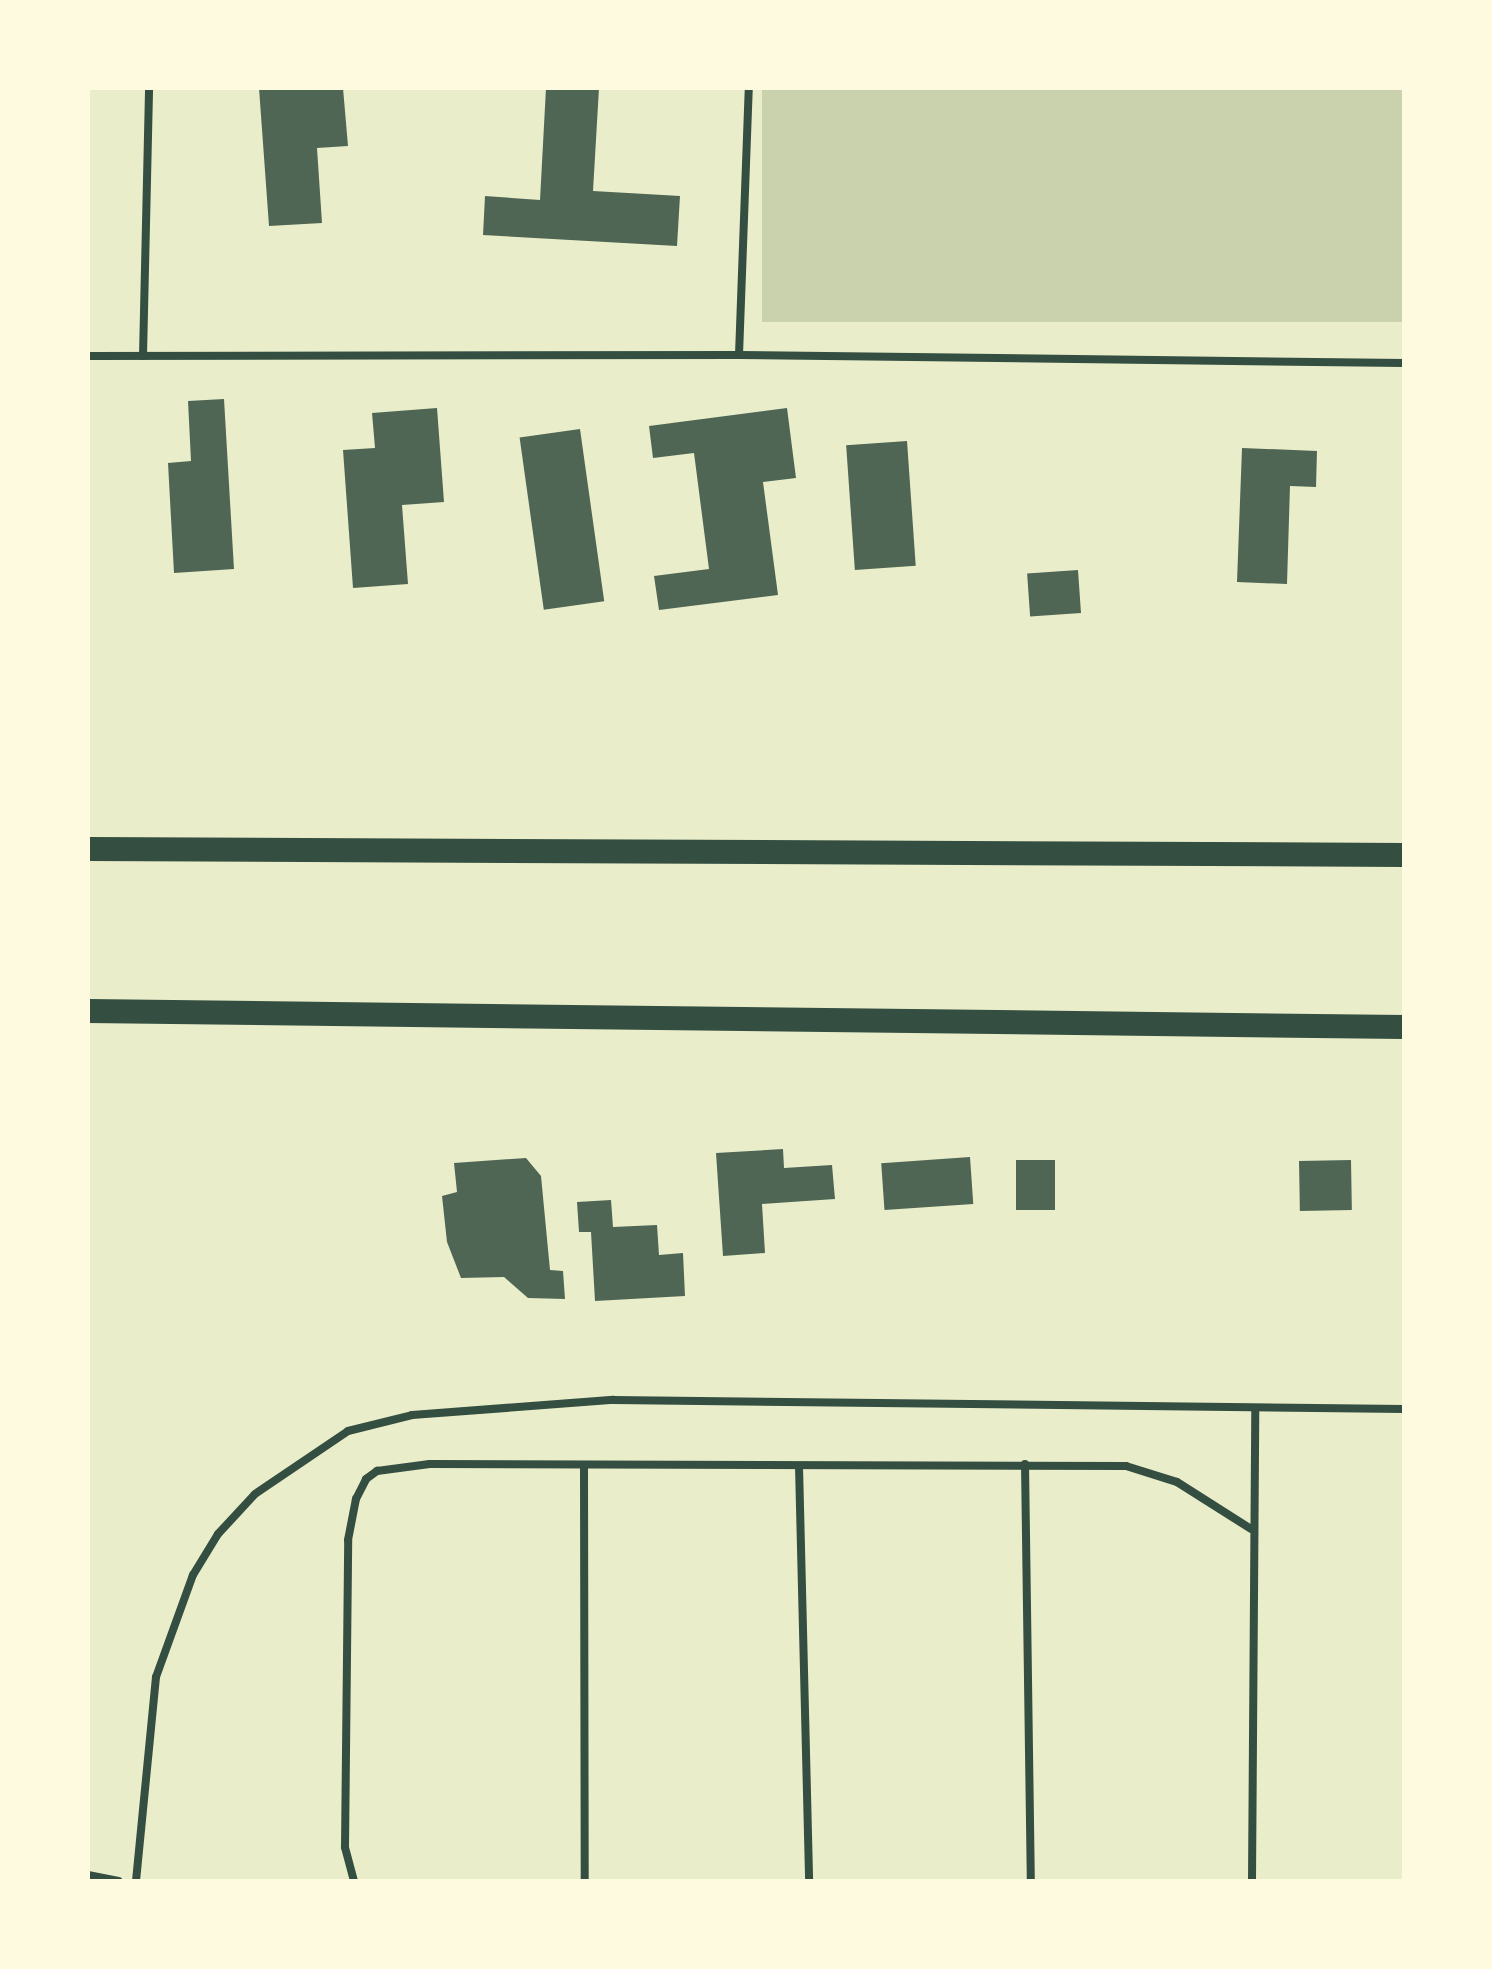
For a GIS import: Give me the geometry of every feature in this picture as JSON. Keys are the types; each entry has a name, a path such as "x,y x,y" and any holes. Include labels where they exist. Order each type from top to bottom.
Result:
{"highway":[{"path":"88,849 1404,855"},
{"path":"88,1011 1404,1027"}],"street":[{"path":"143,356 149,88"},
{"path":"739,355 749,88"},
{"path":"88,356 739,355 1404,363"},
{"path":"136,1881 156,1677 193,1575 218,1534 255,1494 348,1431 412,1415 613,1400 1404,1409"},
{"path":"1252,1881 1251,1529 1255,1409"},
{"path":"354,1881 345,1847 348,1540 366,1479 394,1464 1114,1465 1154,1472 1251,1529"},
{"path":"1025,1464 1031,1881"},
{"path":"584,1466 585,1881"},
{"path":"799,1466 809,1881"},
{"path":"88,1875 118,1881"}],"green space":[{"path":"762,88 1404,88 1404,322 762,322"}],"building":[{"path":"259,88 343,88 348,146 317,148 322,223 269,226"},
{"path":"546,88 599,88 593,191 680,196 677,246 483,235 485,196 540,200"},
{"path":"224,399 234,569 174,573 168,463 191,461 188,401"},
{"path":"437,408 444,502 402,505 408,584 353,588 343,450 375,448 372,413"},
{"path":"787,408 796,478 763,482 778,595 659,610 654,576 709,569 694,453 653,458 649,426"},
{"path":"580,429 604,601 544,610 520,437"},
{"path":"907,441 916,566 855,570 846,445"},
{"path":"1242,448 1317,451 1316,487 1290,486 1287,584 1237,582"},
{"path":"1078,570 1081,613 1030,616 1027,574"},
{"path":"783,1149 784,1168 832,1165 835,1199 762,1204 765,1253 723,1256 716,1153"},
{"path":"970,1157 973,1204 884,1210 881,1163"},
{"path":"526,1158 541,1176 550,1270 563,1271 565,1299 528,1298 504,1277 461,1278 447,1242 442,1196 457,1192 454,1163"},
{"path":"1016,1160 1055,1160 1055,1210 1016,1210"},
{"path":"1351,1160 1352,1210 1300,1211 1299,1161"},
{"path":"611,1200 613,1227 657,1225 659,1255 683,1253 685,1296 595,1301 591,1232 579,1232 577,1202"}]}
